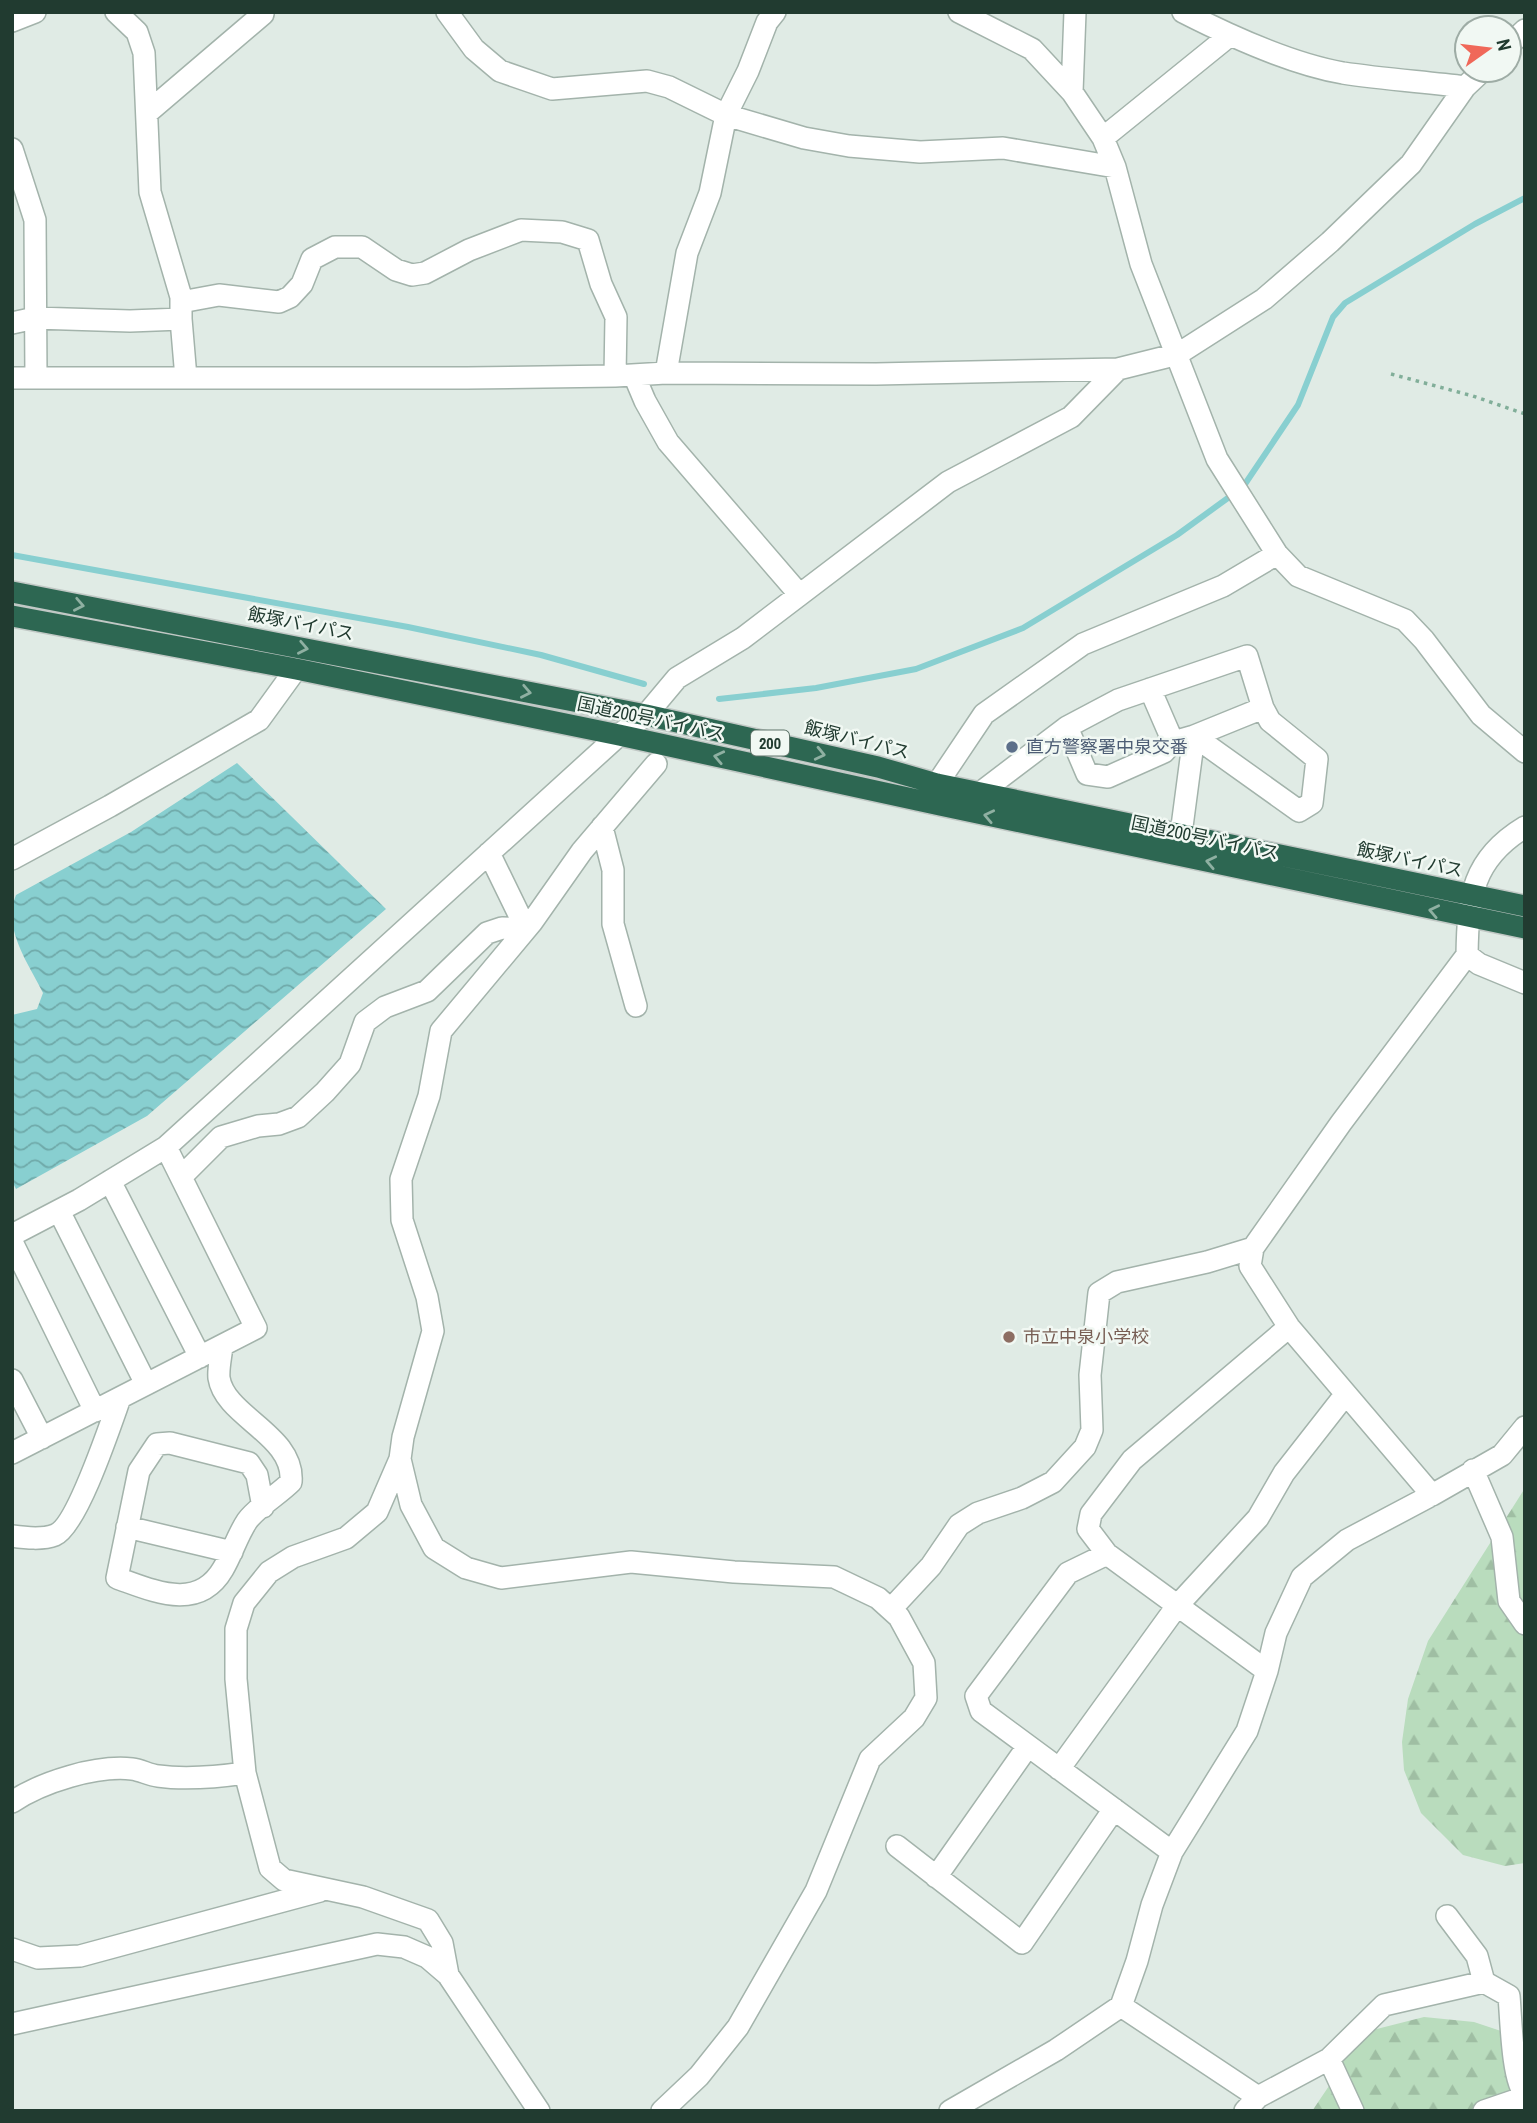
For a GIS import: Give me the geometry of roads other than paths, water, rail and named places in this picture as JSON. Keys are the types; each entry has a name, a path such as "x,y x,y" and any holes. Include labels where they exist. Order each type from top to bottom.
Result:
{"highway":[{"name":"飯塚バイパス","path":"12,592 646,715 878,767 937,784 1525,906"},
{"name":"国道200号バイパス","path":"12,616 296,669 620,735 1468,918 1525,928"}],"street":[{"path":"12,21 35,12"},
{"path":"116,12 137,32 144,52 150,192 181,310 186,378"},
{"path":"447,12 474,50 500,71 552,89 648,82 669,87 726,115 804,138 849,146 920,152 1003,148 1115,167"},
{"path":"666,373 687,253 710,193 726,115 748,71 766,22 775,12"},
{"path":"960,12 1032,49 1072,92 1103,138 1115,167 1142,264 1217,459 1277,554 1298,576 1405,620 1424,640 1481,715 1525,752"},
{"path":"1072,92 1075,12"},
{"path":"1183,12 1229,36 1341,73 1465,87"},
{"path":"147,113 263,14"},
{"path":"1103,138 1229,36"},
{"path":"12,378 876,374 1118,369 1178,354 1264,299 1330,242 1411,164 1468,84"},
{"path":"12,149 35,220 36,378"},
{"path":"12,323 35,318 130,321 181,310 219,295 279,302 290,297 302,284 312,259 335,247 362,247 397,270 412,275 425,273 470,250 521,230 562,232 588,240 601,284 616,317 625,376 645,401 668,442 799,594"},
{"path":"12,1235 59,1211 166,1146 620,735 646,715 677,678 743,638 948,482 1071,417 1118,369"},
{"path":"937,784 984,714 1083,644 1223,586 1277,554"},
{"path":"980,793 1067,727 1118,701 1247,656 1270,721 1317,759 1312,803 1299,811 1194,736"},
{"path":"12,859 259,720 296,669"},
{"path":"1150,689 1172,742"},
{"path":"1067,727 1087,774 1108,777 1164,752 1172,742 1264,708"},
{"path":"1181,834 1194,736"},
{"path":"448,1975 442,1943 428,1920 363,1898 284,1880 270,1868 245,1773 236,1679 236,1629 244,1603 269,1572 293,1558 346,1538 377,1512 400,1458 403,1437 433,1331 427,1297 402,1220 401,1179 429,1096 440,1031 526,929 582,851 656,764"},
{"path":"602,827 613,870 613,924 636,1006"},
{"path":"1432,1496 1289,1327 1250,1266 1253,1248 1341,1123 1466,955 1471,896 1488,856 1505,839 1525,827"},
{"path":"489,853 526,929"},
{"path":"181,1177 221,1138 298,1117 350,1064 365,1022 385,1007 427,991 487,933 502,928 526,929"},
{"path":"1466,955 1479,964 1525,983"},
{"path":"12,1453 256,1328 166,1146"},
{"path":"110,1181 200,1357"},
{"path":"59,1211 146,1384"},
{"path":"12,1242 95,1411"},
{"path":"891,1609 931,1566 960,1525 978,1513 1022,1498 1053,1482 1085,1447 1092,1430 1090,1375 1099,1293 1117,1282 1207,1262 1253,1248"},
{"path":"1267,1671 1107,1554 1088,1529 1091,1514 1132,1460 1289,1327"},
{"path":"222,1346 219,1378 226,1395 286,1454 292,1469 291,1482 263,1507 248,1520 222,1572 201,1592 186,1595 162,1593 117,1578 139,1471 157,1444 170,1443 249,1464 257,1475 263,1507"},
{"path":"12,1380 42,1438"},
{"path":"1059,1769 1177,1605 1258,1518 1284,1473 1345,1395"},
{"path":"12,1536 29,1539 57,1535 69,1522 82,1496 120,1398"},
{"path":"950,2111 1056,2050 1121,2006 1152,1905 1172,1852 1247,1731 1267,1671 1276,1633 1302,1577 1347,1540 1432,1496 1502,1455 1525,1427"},
{"path":"400,1458 411,1505 434,1548 466,1568 501,1577 631,1562 734,1572 834,1577 878,1598 891,1609 905,1627 924,1663 926,1698 914,1718 870,1759 816,1891 738,2027 699,2076 662,2111"},
{"path":"1473,1470 1502,1537 1509,1601 1525,1624"},
{"path":"127,1527 232,1552"},
{"path":"1107,1554 1068,1573 976,1696 981,1711 1172,1852"},
{"path":"936,1877 1028,1746"},
{"path":"12,1802 31,1790 92,1771 130,1769 159,1776 214,1778 245,1773"},
{"path":"897,1846 1022,1943 1114,1809"},
{"path":"12,1949 38,1958 80,1956 325,1889"},
{"path":"1447,1916 1477,1956 1484,1982"},
{"path":"12,2024 377,1944 404,1947 427,1957 448,1975 540,2111"},
{"path":"1121,2006 1252,2104 1329,2059 1384,2005 1484,1982 1509,1996 1516,2066 1520,2089 1525,2096 1484,2111"},
{"path":"1329,2059 1353,2111"}],"water":[{"path":"237,763 386,909 147,1116 16,1189 12,1181 12,1015 37,1009 43,993 15,933 12,921 16,895 131,832"}],"waterway":[{"path":"719,699 816,688 916,669 1023,628 1177,535 1243,487 1298,405 1333,317 1345,303 1475,224 1525,198"},
{"path":"12,555 408,627 541,655 644,684"}],"place":[{"name":"直方警察署中泉交番","path":"1012,747"},
{"name":"市立中泉小学校","path":"1009,1337"}]}
